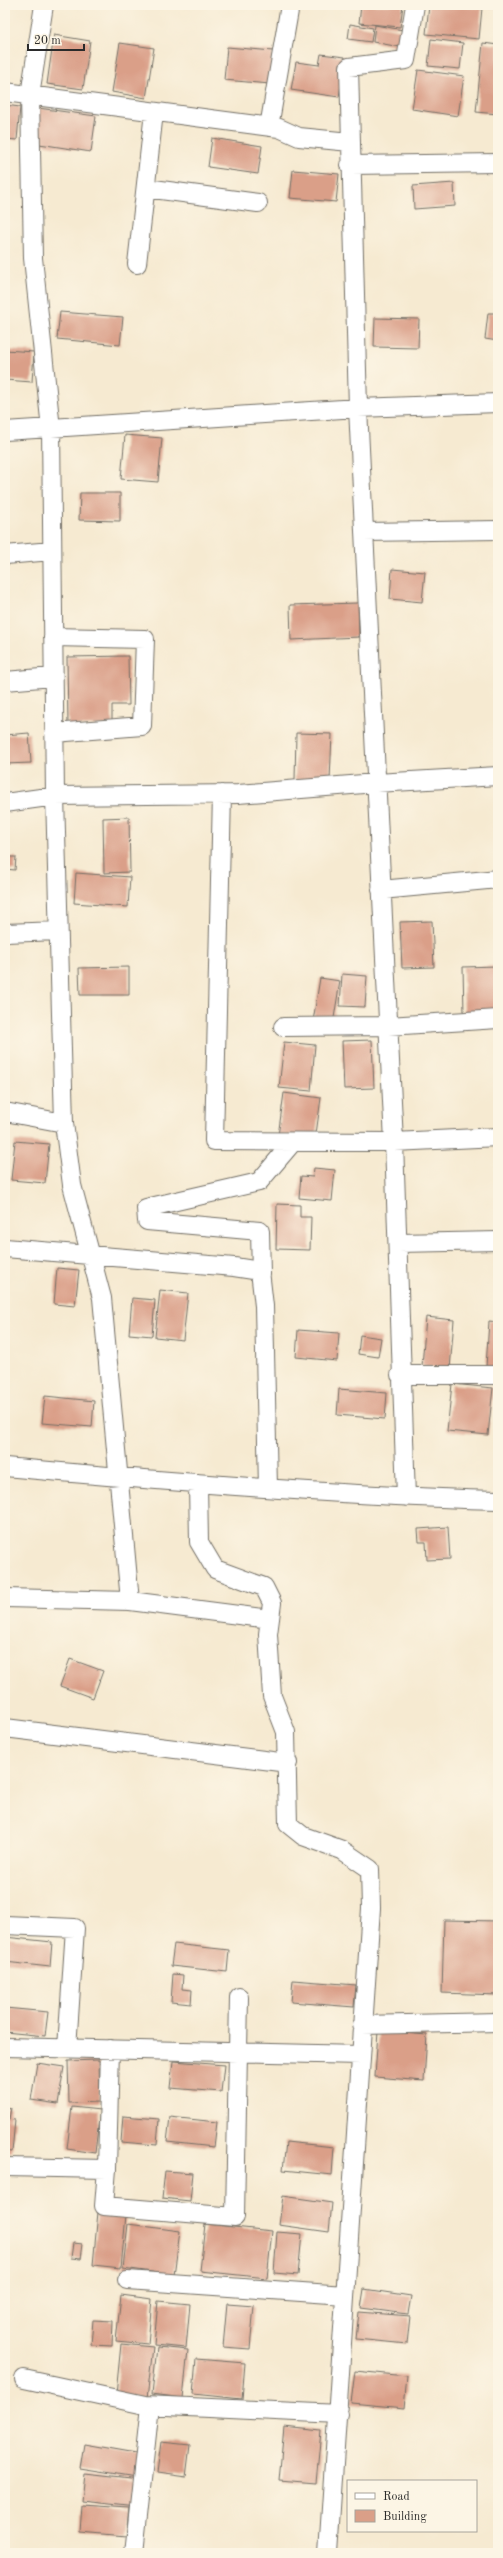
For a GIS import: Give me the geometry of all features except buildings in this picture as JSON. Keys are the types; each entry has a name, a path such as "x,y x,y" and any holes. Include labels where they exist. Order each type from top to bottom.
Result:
{"street":[{"path":"44,5 30,95 33,258 51,430 54,796 64,1123 72,1185 102,1298 120,1478 130,1601"},
{"path":"269,127 290,5"},
{"path":"406,1497 400,1375 398,1243 394,1142 358,408 350,165 350,67 406,60 415,5"},
{"path":"5,92 279,128 299,137 350,142"},
{"path":"137,264 154,112"},
{"path":"350,165 498,163"},
{"path":"146,188 258,203"},
{"path":"5,431 51,430 358,408 498,403"},
{"path":"364,532 498,530"},
{"path":"5,556 52,552"},
{"path":"53,637 145,639 142,726 54,733"},
{"path":"5,681 53,677"},
{"path":"5,803 54,796 222,794 498,776"},
{"path":"222,794 214,1141 394,1142 498,1137"},
{"path":"381,890 498,879"},
{"path":"5,933 58,931"},
{"path":"283,1027 388,1026 498,1019"},
{"path":"5,1112 64,1123"},
{"path":"268,1488 260,1230 147,1221 146,1208 259,1182 293,1142"},
{"path":"398,1243 498,1241"},
{"path":"5,1248 234,1267 260,1271 262,1275"},
{"path":"400,1375 498,1375"},
{"path":"5,1467 120,1478 268,1488 406,1497 498,1500"},
{"path":"198,1483 199,1542 215,1569 264,1588 272,1603 268,1666 272,1696 286,1732 288,1763 288,1824 303,1836 342,1850 370,1869 371,1908 362,2025 339,2414 328,2553"},
{"path":"5,1598 130,1601 270,1620"},
{"path":"5,1728 288,1763"},
{"path":"5,1925 75,1928 68,2048"},
{"path":"110,2049 107,2169 104,2206 235,2217 239,1997"},
{"path":"362,2025 498,2022"},
{"path":"5,2047 238,2051 361,2055"},
{"path":"5,2167 107,2169"},
{"path":"127,2280 345,2295"},
{"path":"24,2379 150,2406 339,2414"},
{"path":"134,2553 150,2406"}]}
